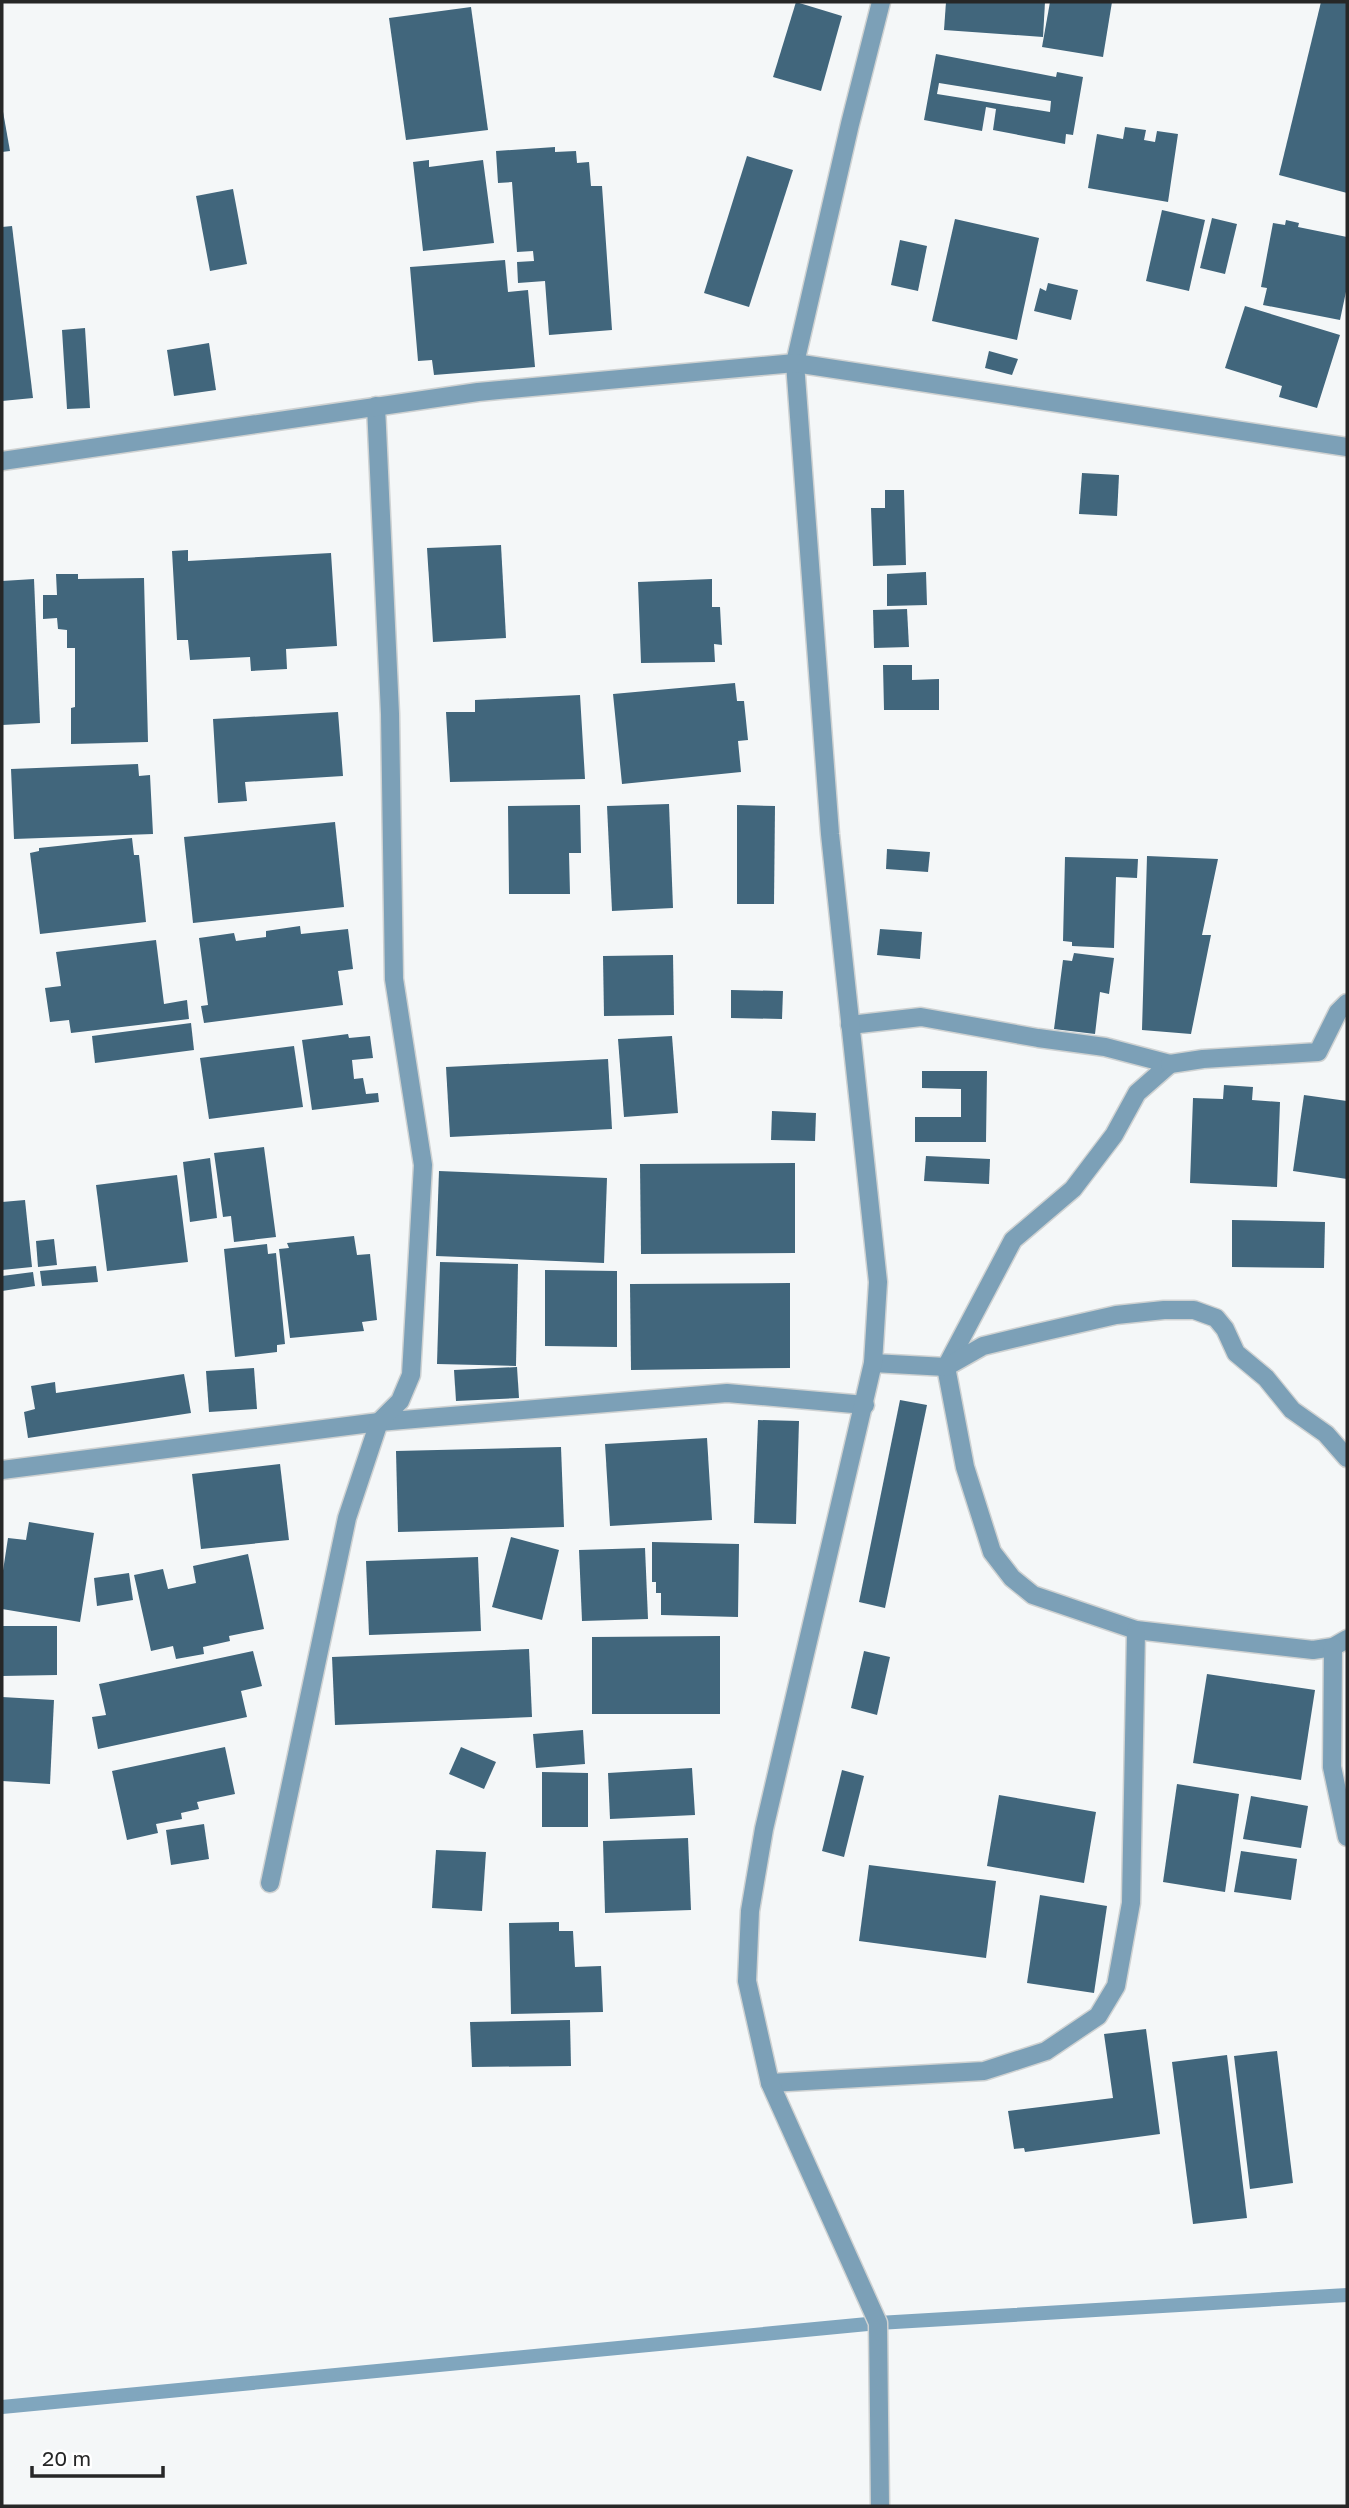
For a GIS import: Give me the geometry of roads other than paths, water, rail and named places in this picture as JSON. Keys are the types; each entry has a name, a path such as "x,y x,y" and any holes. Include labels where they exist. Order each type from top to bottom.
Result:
{"street":[{"path":"880,2506 878,2323 770,2083 747,1982 750,1911 764,1829 873,1363 878,1282 830,834 795,363 849,124 881,2"},
{"path":"2,461 478,392 795,363 1347,447"},
{"path":"271,1882 347,1518 379,1422 400,1401 411,1375 424,1165 394,979 390,714 376,406"},
{"path":"850,1025 920,1017 1105,1047 1170,1064 1203,1059 1318,1052 1338,1012 1347,1003"},
{"path":"1170,1064 1137,1093 1114,1135 1073,1189 1013,1240 946,1367 965,1467 992,1552 1012,1578 1034,1595 1136,1629 1313,1650 1340,1643 1332,1768 1347,1837"},
{"path":"873,1363 946,1367 983,1346 1033,1334 1116,1315 1194,1310 1216,1318 1225,1329 1236,1353 1266,1378 1292,1409 1326,1434 1347,1458"},
{"path":"2,1470 379,1422 726,1393 865,1405"},
{"path":"770,2083 984,2071 1046,2051 1098,2016 1116,1986 1130,1903 1136,1629"}],"waterway":[{"path":"2,2407 878,2323 1347,2295"}]}
